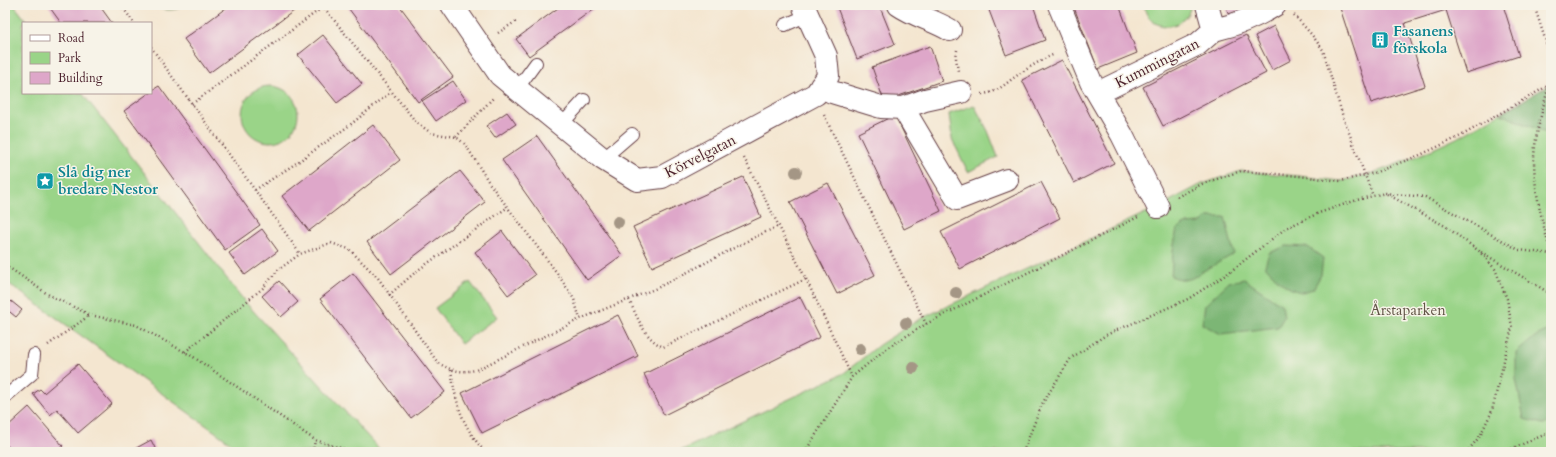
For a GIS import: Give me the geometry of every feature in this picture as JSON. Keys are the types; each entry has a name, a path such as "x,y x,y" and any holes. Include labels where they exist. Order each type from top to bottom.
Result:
{"street":[{"name":"Körvelgatan","path":"452,5 500,75 603,159 637,180 662,176 819,90"},
{"path":"899,5 937,22 950,30"},
{"name":"Kummingatan","path":"1059,5 1091,82 1122,135 1158,207"},
{"name":"Kummingatan","path":"1207,5 1214,30"},
{"path":"806,10 826,56 828,76 819,90 832,92 881,107 903,108 925,100 960,92"},
{"name":"Kummingatan","path":"1098,93 1198,44 1214,30 1232,26 1262,14 1284,10"},
{"path":"903,108 957,199 1007,180"}],"lane":[{"path":"785,25 806,10"},
{"path":"517,89 536,63"},
{"path":"561,125 584,100"},
{"path":"603,159 632,134"},
{"path":"5,397 32,374 34,355"}],"path":[{"path":"121,5 133,22"},
{"path":"1534,5 1546,42 1551,65"},
{"path":"192,104 322,6 416,122 431,133 456,137 465,144 490,184 553,267 574,299 580,319"},
{"path":"1284,10 1312,35 1323,50 1343,117 1372,196"},
{"path":"950,30 958,44 956,58 960,92 968,95 989,94 1001,88 1046,57 1076,46"},
{"path":"152,48 300,254"},
{"path":"456,137 494,96 500,75"},
{"path":"805,452 852,377 887,348 926,324 1202,184 1241,171 1341,181 1365,175 1420,155 1461,136 1550,85"},
{"path":"1023,452 1042,404 1071,358 1106,336 1188,299 1227,274 1286,228 1319,213 1385,193 1425,197 1519,250 1551,253 1540,215 1535,186 1534,157 1538,129 1550,85"},
{"path":"819,90 826,122 926,324"},
{"path":"255,190 350,125 391,92"},
{"path":"735,137 852,377"},
{"path":"1385,193 1445,226 1479,251 1551,294"},
{"path":"389,295 418,270 508,207"},
{"path":"185,352 263,288 278,270 300,254 331,243 349,249 378,278 438,363 452,370 463,372 476,370 580,319 657,288 779,226"},
{"path":"1467,452 1480,436 1492,411 1512,327 1507,299 1494,269 1479,251"},
{"path":"5,265 49,295 90,315 136,326 185,352 314,440 352,452"},
{"path":"629,300 640,323 653,343 663,347 806,280"},
{"path":"34,355 90,315"},
{"path":"452,370 456,401 463,420 485,452"},
{"path":"1504,452 1551,432"},
{"path":"313,452 314,440"}],"green space":[{"path":"5,5 14,5 27,22 22,22 22,94 83,94 246,303 382,452 239,452 239,449 5,281"},
{"path":"152,5 186,5 177,9 169,10 160,9"},
{"path":"1144,5 1191,5 1188,14 1182,21 1175,25 1167,26 1159,25 1152,21 1147,14"},
{"name":"Årstaparken","path":"1551,84 1551,452 678,452 844,373 879,345 918,320 1158,207 1202,184 1241,171 1341,181 1374,173 1420,155 1461,136"},
{"path":"1551,84 1551,193 1544,171 1544,157 1548,134 1501,114"},
{"path":"270,86 281,88 290,94 296,103 298,114 296,125 290,134 281,140 270,142 259,140 250,134 244,125 242,114 244,103 250,94 259,88"},
{"path":"974,105 988,131 998,157 968,172 952,139 949,114"},
{"path":"1207,217 1225,217 1234,254 1195,277 1182,279 1171,276 1173,250 1177,229 1185,224 1201,223"},
{"path":"1286,246 1308,247 1323,258 1321,275 1313,289 1301,292 1290,288 1281,282 1265,266 1269,253"},
{"path":"1244,279 1282,305 1284,317 1278,327 1221,334 1202,324 1205,305 1229,282"},
{"path":"470,282 497,317 461,344 435,308"},
{"path":"1551,329 1551,423 1543,424 1524,419 1516,379 1516,353 1536,336"}],"building":[{"path":"48,5 99,5 111,22 60,22"},
{"path":"230,5 302,5 209,73 184,39"},
{"path":"346,5 399,5 453,77 418,102"},
{"path":"562,5 599,5 529,56 516,39"},
{"path":"836,5 879,5 895,44 857,59"},
{"path":"987,5 1033,5 1045,40 1006,55"},
{"path":"1073,5 1119,5 1137,53 1098,69"},
{"path":"1225,5 1254,5 1229,15"},
{"name":"Fasanens förskola","path":"1339,5 1503,5 1519,56 1466,73 1446,10 1405,23 1425,86 1371,103"},
{"path":"1274,26 1291,60 1272,70 1255,36"},
{"path":"323,35 362,84 337,103 298,55"},
{"path":"1246,35 1266,73 1163,126 1143,87"},
{"path":"930,46 942,81 884,101 872,67"},
{"path":"1062,60 1114,163 1074,183 1022,80"},
{"path":"453,81 466,100 436,121 422,101"},
{"path":"159,86 260,225 225,250 124,111 148,94 152,94 152,90"},
{"path":"507,112 516,124 495,138 486,126"},
{"path":"895,115 941,211 904,229 858,133"},
{"path":"373,125 400,160 309,231 282,196"},
{"path":"537,136 622,255 587,280 502,160"},
{"path":"460,171 485,202 391,274 367,242"},
{"path":"743,177 761,217 652,267 633,227"},
{"path":"1041,182 1060,218 960,269 941,232"},
{"path":"828,183 875,275 837,294 790,202"},
{"path":"262,229 278,251 245,275 229,253"},
{"path":"502,231 535,275 508,295 475,252"},
{"path":"353,273 445,392 411,418 320,299"},
{"path":"279,281 298,302 281,317 262,296"},
{"path":"800,297 820,337 664,415 644,374"},
{"path":"11,301 22,310 16,317 5,308"},
{"path":"618,315 638,356 482,433 462,393"},
{"path":"78,364 112,404 78,433 57,409 50,415 33,394 40,389 44,393"},
{"path":"29,407 63,446 56,452 28,452 26,449 23,452 13,452 5,443 5,426 7,427"},
{"path":"151,440 157,452 129,452"}],"place":[{"name":"Fasanens förskola","path":"1380,40"},
{"name":"Slå dig ner bredare Nestor","path":"45,181"}]}
